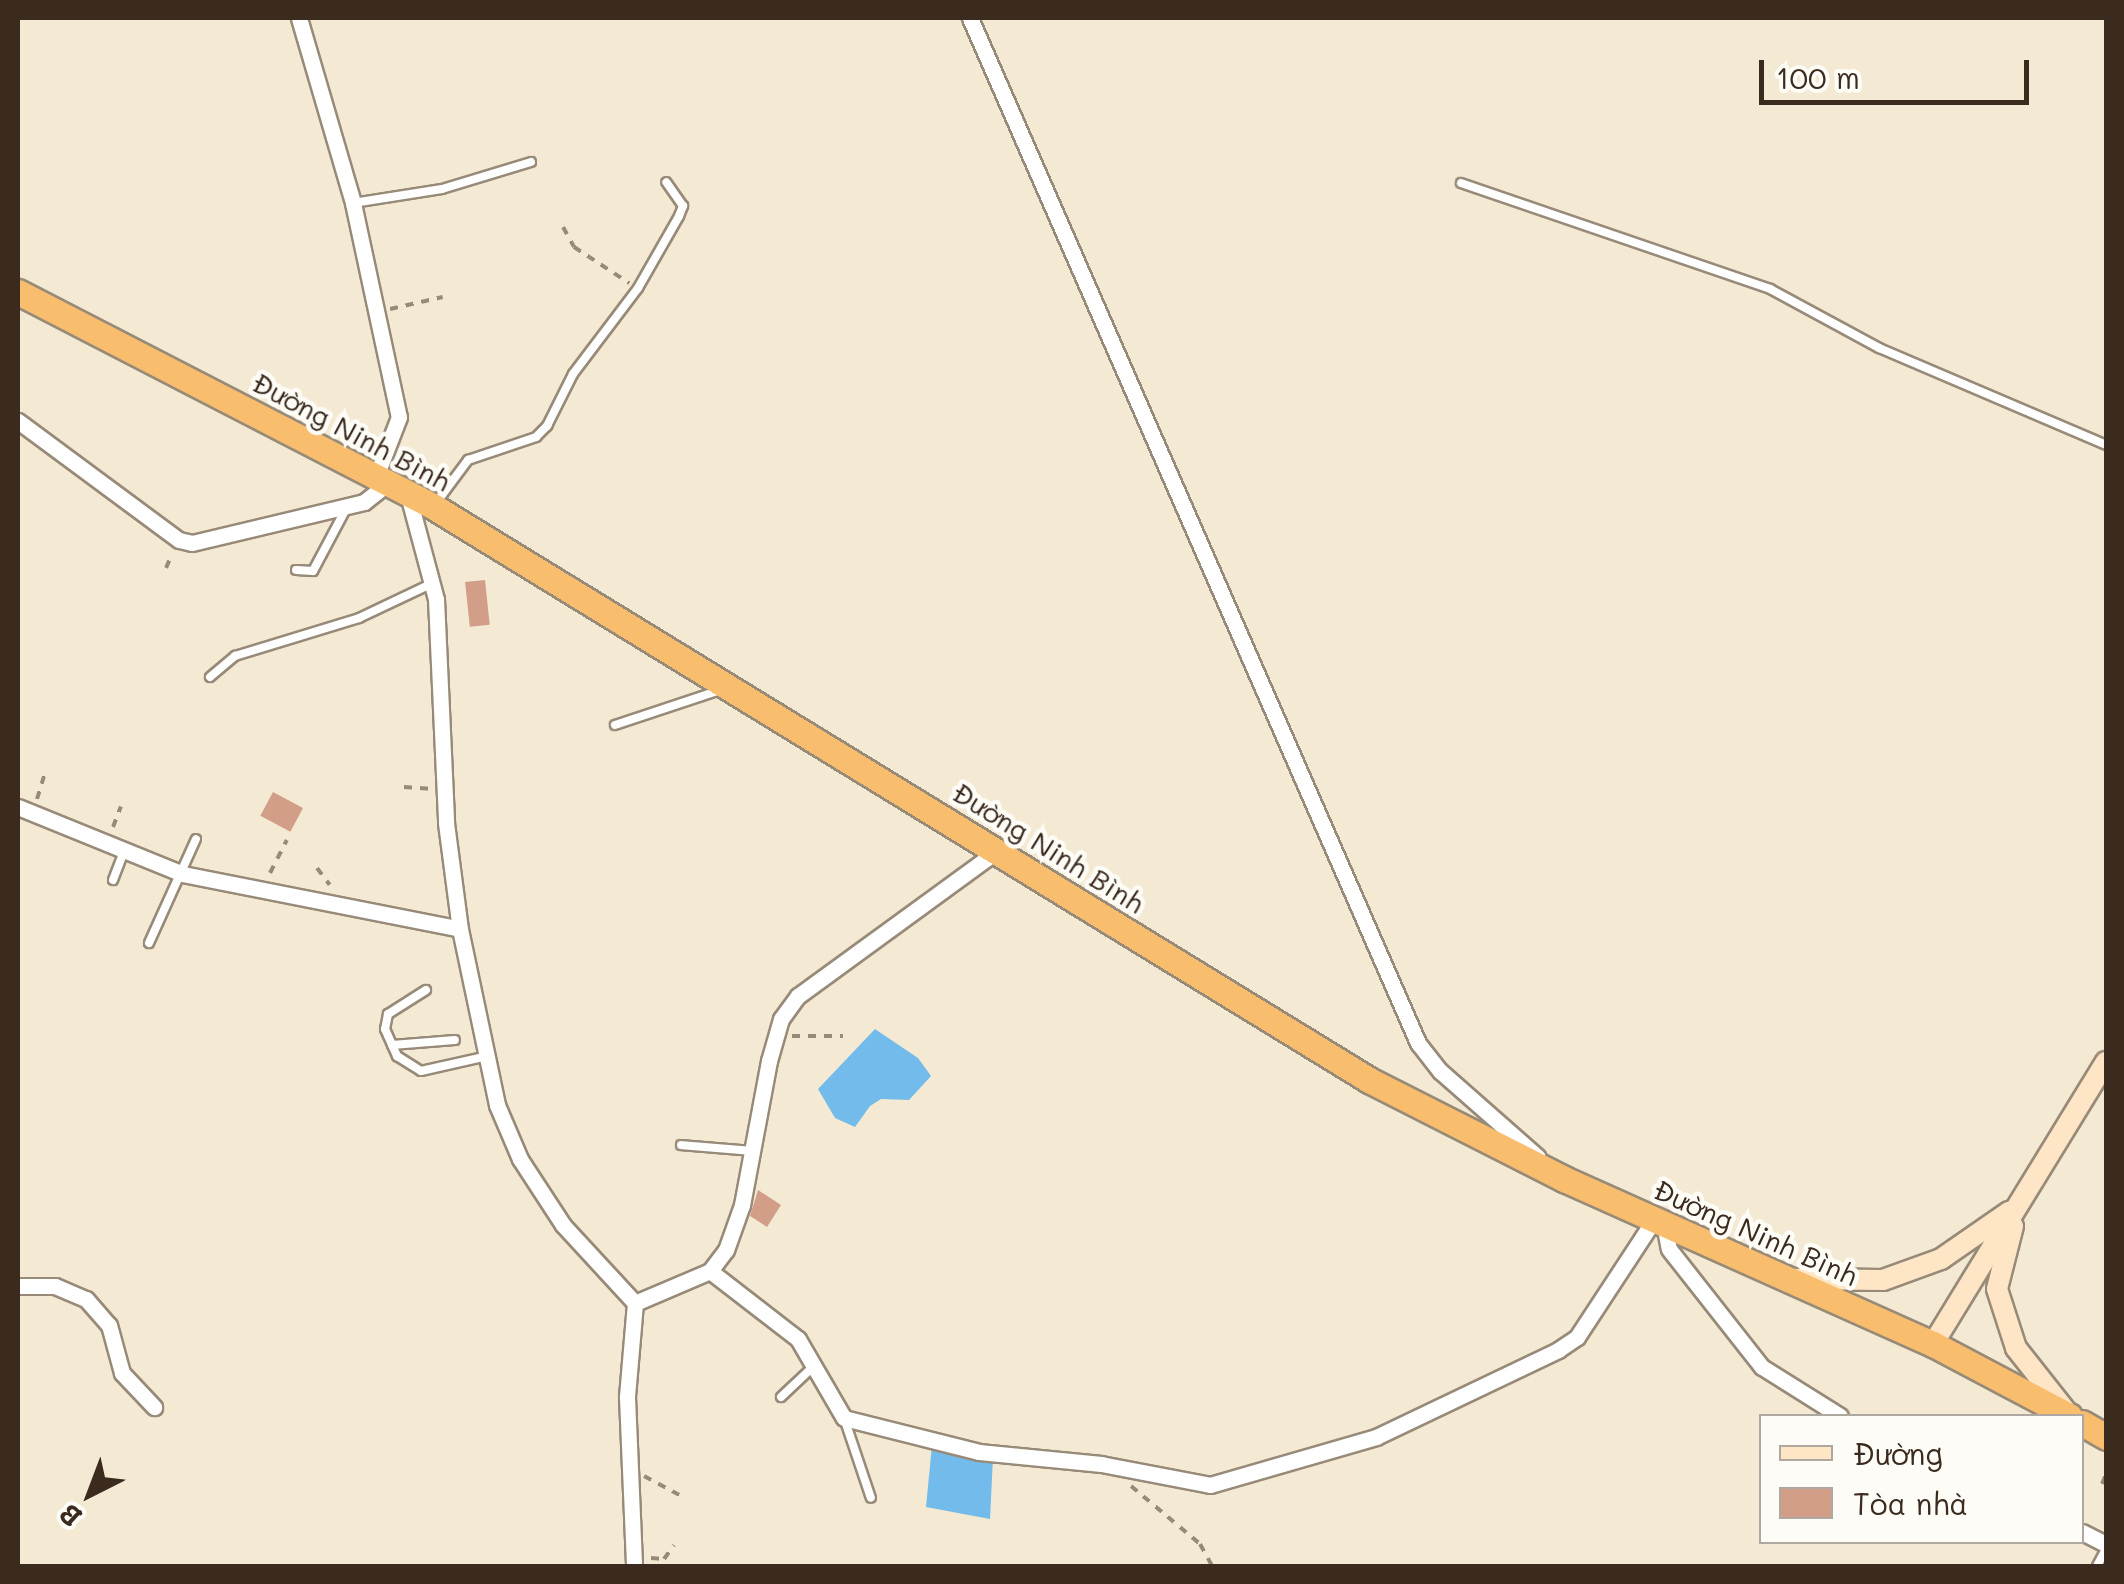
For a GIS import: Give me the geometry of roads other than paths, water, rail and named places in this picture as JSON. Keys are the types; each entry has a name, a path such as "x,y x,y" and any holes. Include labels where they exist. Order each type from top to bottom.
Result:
{"highway":[{"name":"Đường Ninh Bình","path":"18,292 434,507 1369,1080 1564,1179 1934,1344 2065,1414"},
{"path":"2084,1425 2106,1437"}],"main road":[{"path":"1934,1344 2106,1062"},
{"path":"1786,1278 1882,1280 1941,1259 2018,1205"},
{"path":"2018,1205 1997,1289 2016,1348 2067,1414"}],"street":[{"path":"299,18 353,203 399,417 391,482 433,584 445,790 460,929 497,1105 532,1178 579,1244 635,1303 627,1397 635,1560"},
{"path":"970,18 1418,1043 1440,1070 1564,1179"},
{"path":"18,422 179,540 204,542 348,504 376,496 391,482"},
{"path":"25,810 184,874 460,929"},
{"path":"635,1303 710,1271 737,1220 776,1036 798,996 998,850"},
{"path":"710,1271 784,1326 815,1365 844,1418 980,1452 1101,1464 1210,1485 1376,1437 1516,1374 1577,1336 1659,1222"},
{"path":"1659,1222 1669,1249 1762,1368 1837,1414"},
{"path":"18,1286 55,1286 86,1299 109,1325 122,1373 154,1407"},
{"path":"2084,1533 2106,1546"}],"lane":[{"path":"353,203 442,189 531,162"},
{"path":"434,507 468,460 536,437 547,426 573,374 638,288 683,206 666,182"},
{"path":"1461,183 1738,275 1879,348 2106,445"},
{"path":"296,570 314,571 348,504"},
{"path":"210,676 235,656 359,618 433,584"},
{"path":"616,724 729,687"},
{"path":"149,942 184,874 196,839"},
{"path":"113,880 124,852"},
{"path":"426,990 388,1014 392,1045 421,1071 488,1056"},
{"path":"392,1045 456,1040"},
{"path":"680,1145 752,1151"},
{"path":"782,1397 815,1365"},
{"path":"844,1418 871,1498"},
{"path":"2097,1566 2106,1546"}],"water":[{"path":"875,1029 918,1058 931,1076 909,1100 881,1099 870,1106 855,1127 835,1118 818,1089"},
{"path":"932,1445 993,1457 990,1519 926,1507"}]}
